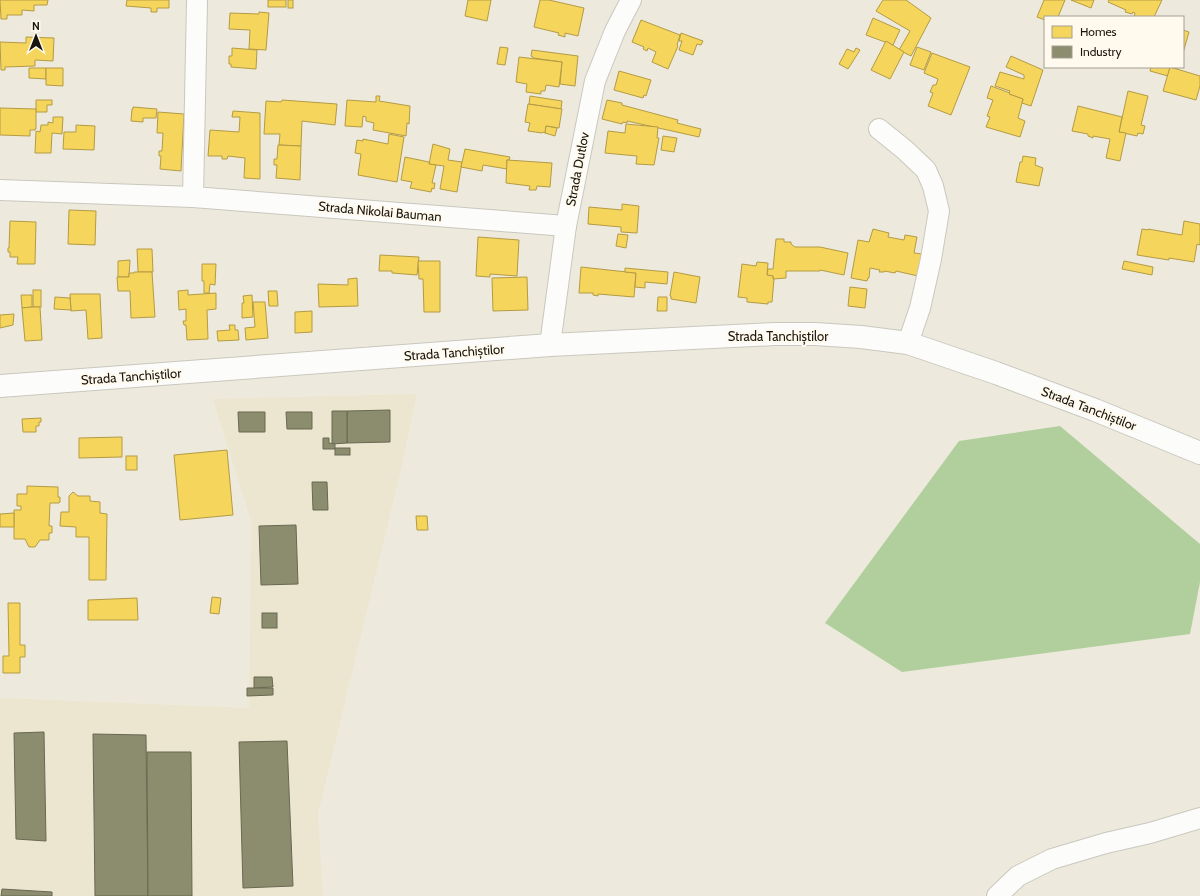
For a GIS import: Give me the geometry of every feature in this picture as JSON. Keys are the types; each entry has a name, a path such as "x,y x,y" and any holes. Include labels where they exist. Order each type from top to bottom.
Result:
{"street":[{"name":"Strada Dutlov","path":"550,345 566,226 594,81 615,31 631,0"},
{"path":"193,197 197,2"},
{"path":"879,129 905,150 926,170 933,186 939,211 931,259 920,308 908,343"},
{"name":"Strada Nikolai Bauman","path":"0,190 193,197 566,226"},
{"name":"Strada Tanchiștilor","path":"0,386 550,345 775,334 815,334 861,337 908,343 1024,383 1200,453"},
{"path":"997,896 1018,876 1052,859 1200,818"}],"shaded area":[{"path":"417,394 401,469 318,814 323,896 0,896 0,698 249,708 251,521 213,399"}],"green space":[{"path":"1060,426 1200,544 1200,582 1190,634 902,672 825,623 959,441"}],"building: Homes":[{"path":"0,0 48,0 47,5 34,5 34,11 22,10 22,15 7,15 7,19 1,19"},
{"path":"127,0 169,0 169,8 157,8 157,12 151,12 151,8 126,6"},
{"path":"268,0 286,0 286,7 268,7"},
{"path":"288,0 293,0 293,8 288,8"},
{"path":"468,0 491,0 487,21 465,16"},
{"path":"540,0 549,0 584,8 578,36 565,33 565,37 558,35 559,33 534,27"},
{"path":"883,0 906,0 931,18 911,56 899,50 910,31 876,11"},
{"path":"1044,0 1065,0 1058,16 1044,16 1044,20 1037,17"},
{"path":"1071,0 1094,0 1091,8"},
{"path":"1109,0 1162,0 1154,16 1134,16 1135,13 1133,12 1132,14 1125,12 1126,10 1108,2"},
{"path":"259,12 269,13 266,50 249,49 250,30 229,29 230,13 259,14"},
{"path":"873,18 900,30 893,45 866,35"},
{"path":"641,20 680,35 678,46 668,69 652,62 656,52 648,48 647,51 643,49 644,47 632,42"},
{"path":"1184,30 1189,32 1184,50"},
{"path":"681,33 703,41 701,45 697,44 693,55 679,50 682,41 679,41"},
{"path":"26,37 54,38 53,61 35,60 35,66 5,67 5,70 1,70 0,42 26,43"},
{"path":"886,41 904,52 890,79 871,70"},
{"path":"500,47 508,48 505,65 497,64"},
{"path":"917,47 931,52 924,70 910,65"},
{"path":"232,48 257,50 256,69 231,67 231,64 229,64 229,56 232,56"},
{"path":"856,48 860,50 848,69 839,64 847,49 854,52"},
{"path":"532,50 578,56 575,86 560,84 562,62 533,58 531,56"},
{"path":"932,53 970,67 951,115 928,106 933,93 930,92 933,85 936,85 938,79 924,73"},
{"path":"1011,56 1043,70 1031,106 1022,103 1023,99 1009,94 1010,91 995,86 1000,72 1024,79 1024,75 1006,67"},
{"path":"519,57 562,62 559,87 546,85 545,91 541,91 541,94 526,92 527,84 516,82"},
{"path":"29,68 46,68 46,79 29,78"},
{"path":"46,68 63,68 63,86 46,85"},
{"path":"1151,68 1170,68 1168,76 1150,71"},
{"path":"1170,68 1200,76 1200,86 1196,100 1163,91"},
{"path":"619,71 651,80 646,96 644,95 643,98 614,90"},
{"path":"991,86 1023,99 1018,118 1025,121 1020,137 986,127 990,117 987,116 993,100 987,98"},
{"path":"1128,91 1148,96 1141,125 1145,126 1143,134 1138,133 1137,136 1119,132"},
{"path":"376,96 380,96 379,101 410,106 409,124 407,123 406,136 373,130 374,123 366,121 366,117 363,116 362,127 345,126 347,100 376,102"},
{"path":"530,96 562,101 561,109 529,104"},
{"path":"36,100 52,100 52,105 47,105 47,112 36,112"},
{"path":"282,100 337,104 335,125 302,121 301,146 279,145 280,134 264,134 266,101 281,102"},
{"path":"607,100 678,120 677,123 701,129 699,137 627,121 627,123 623,122 622,124 602,119"},
{"path":"528,104 562,109 559,128 546,126 545,133 528,131 530,123 525,122"},
{"path":"1078,106 1122,117 1119,132 1126,133 1120,161 1106,158 1110,139 1093,136 1093,138 1088,136 1088,134 1072,131"},
{"path":"133,107 157,109 156,118 143,118 143,122 131,121"},
{"path":"0,108 36,109 36,129 30,130 30,136 0,135"},
{"path":"233,111 260,113 260,179 244,178 245,158 228,156 227,159 222,159 222,156 208,156 210,130 239,132 240,117 232,117"},
{"path":"158,112 184,114 181,171 160,169 161,156 159,156 159,151 162,151 163,133 157,133"},
{"path":"53,117 63,117 62,134 52,133 51,153 35,153 36,131 40,132 41,125 48,125 48,122 53,123"},
{"path":"626,124 658,127 657,138 659,138 654,165 636,164 637,156 605,153 608,131 625,133"},
{"path":"76,125 95,126 94,150 63,149 64,132 76,132"},
{"path":"546,126 557,128 555,136 545,133"},
{"path":"389,134 404,137 397,182 358,175 361,154 355,153 357,140 363,141 363,139 388,144"},
{"path":"663,136 677,138 674,152 661,150"},
{"path":"433,144 450,149 448,160 462,162 457,192 440,189 444,166 429,164"},
{"path":"278,145 301,146 300,180 276,178 277,165 274,165 274,159 277,159"},
{"path":"465,149 510,157 509,160 507,160 507,169 483,165 482,171 461,167"},
{"path":"1023,156 1036,158 1035,165 1043,168 1039,186 1016,182 1020,162 1022,162"},
{"path":"405,157 436,165 432,183 435,183 434,189 432,188 431,192 410,188 412,182 401,180"},
{"path":"507,160 552,163 550,187 537,186 536,190 529,190 530,186 506,183"},
{"path":"622,204 639,206 637,233 621,232 621,227 588,224 589,207 622,210"},
{"path":"69,210 96,211 95,245 68,244"},
{"path":"10,221 36,222 35,264 17,264 18,257 10,257 8,248"},
{"path":"1184,221 1200,224 1200,245 1197,244 1194,262 1137,255 1142,229 1182,235"},
{"path":"873,229 889,233 888,237 904,240 905,235 917,237 914,253 922,254 918,276 896,271 895,273 884,271 879,272 880,270 870,268 869,278 867,281 851,278 858,240 869,242"},
{"path":"618,234 628,235 626,248 616,246"},
{"path":"478,237 519,240 517,276 490,274 490,277 476,276"},
{"path":"776,239 784,239 784,242 791,242 791,244 795,247 820,247 848,253 844,275 820,270 786,271 786,278 773,279 773,276 767,275 768,269 773,269"},
{"path":"137,249 152,249 153,272 138,272"},
{"path":"380,255 419,257 417,275 392,273 392,271 379,271"},
{"path":"130,260 129,277 118,277 118,261"},
{"path":"418,261 440,261 440,312 424,312 423,279 419,279"},
{"path":"1124,261 1153,267 1152,275 1122,269"},
{"path":"757,262 768,263 767,275 773,276 774,279 772,302 768,302 768,304 747,302 747,298 738,297 742,264 756,266"},
{"path":"202,264 216,264 215,285 210,284 209,293 204,293"},
{"path":"581,267 636,273 634,297 598,294 598,296 593,295 593,293 579,293"},
{"path":"625,268 668,272 667,284 645,282 645,288 635,287 636,273 625,272"},
{"path":"152,272 155,317 131,318 130,291 118,291 117,277 129,277 129,273"},
{"path":"674,272 700,277 696,303 671,299 670,296"},
{"path":"527,277 528,310 493,311 492,278"},
{"path":"357,278 358,306 319,307 318,284 348,285 348,279"},
{"path":"850,287 867,289 865,308 848,306"},
{"path":"33,290 41,290 41,307 33,307"},
{"path":"188,290 188,295 216,293 216,309 207,310 208,339 187,340 186,325 184,325 183,321 186,321 186,309 179,310 178,291"},
{"path":"268,291 277,291 278,306 269,306"},
{"path":"70,294 100,294 102,338 88,339 86,310 71,311"},
{"path":"21,295 32,295 32,307 22,308"},
{"path":"252,295 253,317 242,318 242,303 244,303 243,296"},
{"path":"55,297 70,298 71,310 54,309"},
{"path":"658,297 667,297 667,311 657,311"},
{"path":"253,302 265,302 268,338 246,340 245,328 255,327"},
{"path":"40,307 42,340 25,341 22,308"},
{"path":"312,311 312,332 295,333 295,312"},
{"path":"14,314 13,325 0,328 0,315"},
{"path":"229,325 235,325 235,330 238,330 239,340 218,341 217,331 230,330"},
{"path":"41,418 39,426 36,426 36,432 23,432 22,419"},
{"path":"122,437 122,457 79,458 79,438"},
{"path":"227,450 233,515 180,520 174,455"},
{"path":"126,456 137,456 137,470 126,470"},
{"path":"27,486 58,487 58,497 60,497 59,503 50,503 49,526 52,526 52,533 49,533 49,540 40,540 35,547 29,547 25,539 14,539 14,510 21,510 21,506 17,506 17,494 27,494"},
{"path":"73,492 78,496 90,496 90,501 100,502 100,513 107,514 106,580 89,580 89,537 76,537 76,527 60,526 61,512 69,512 69,496"},
{"path":"14,513 14,527 0,527 0,514"},
{"path":"416,516 427,516 428,530 417,530"},
{"path":"212,597 221,598 219,614 210,613"},
{"path":"137,598 138,620 88,620 88,600"},
{"path":"8,603 20,603 20,645 25,645 25,657 20,657 20,673 3,673 3,656 9,656"}],"building: Industry":[{"path":"390,410 390,442 347,443 347,411"},
{"path":"332,411 347,411 347,443 332,444"},
{"path":"238,412 265,412 265,432 239,432"},
{"path":"286,412 312,412 312,429 287,429"},
{"path":"323,438 329,438 329,443 335,444 335,449 323,449"},
{"path":"335,448 350,448 350,455 335,455"},
{"path":"312,482 327,482 328,510 313,510"},
{"path":"296,525 298,584 261,585 259,526"},
{"path":"262,613 277,613 277,628 262,628"},
{"path":"254,677 272,677 273,687 254,688"},
{"path":"247,688 273,688 273,695 247,696"},
{"path":"44,732 46,841 16,839 14,733"},
{"path":"93,734 146,735 148,896 95,896"},
{"path":"287,741 293,886 243,888 239,742"},
{"path":"147,752 191,752 192,896 148,896"},
{"path":"2,889 52,892 52,896 1,896"}]}
